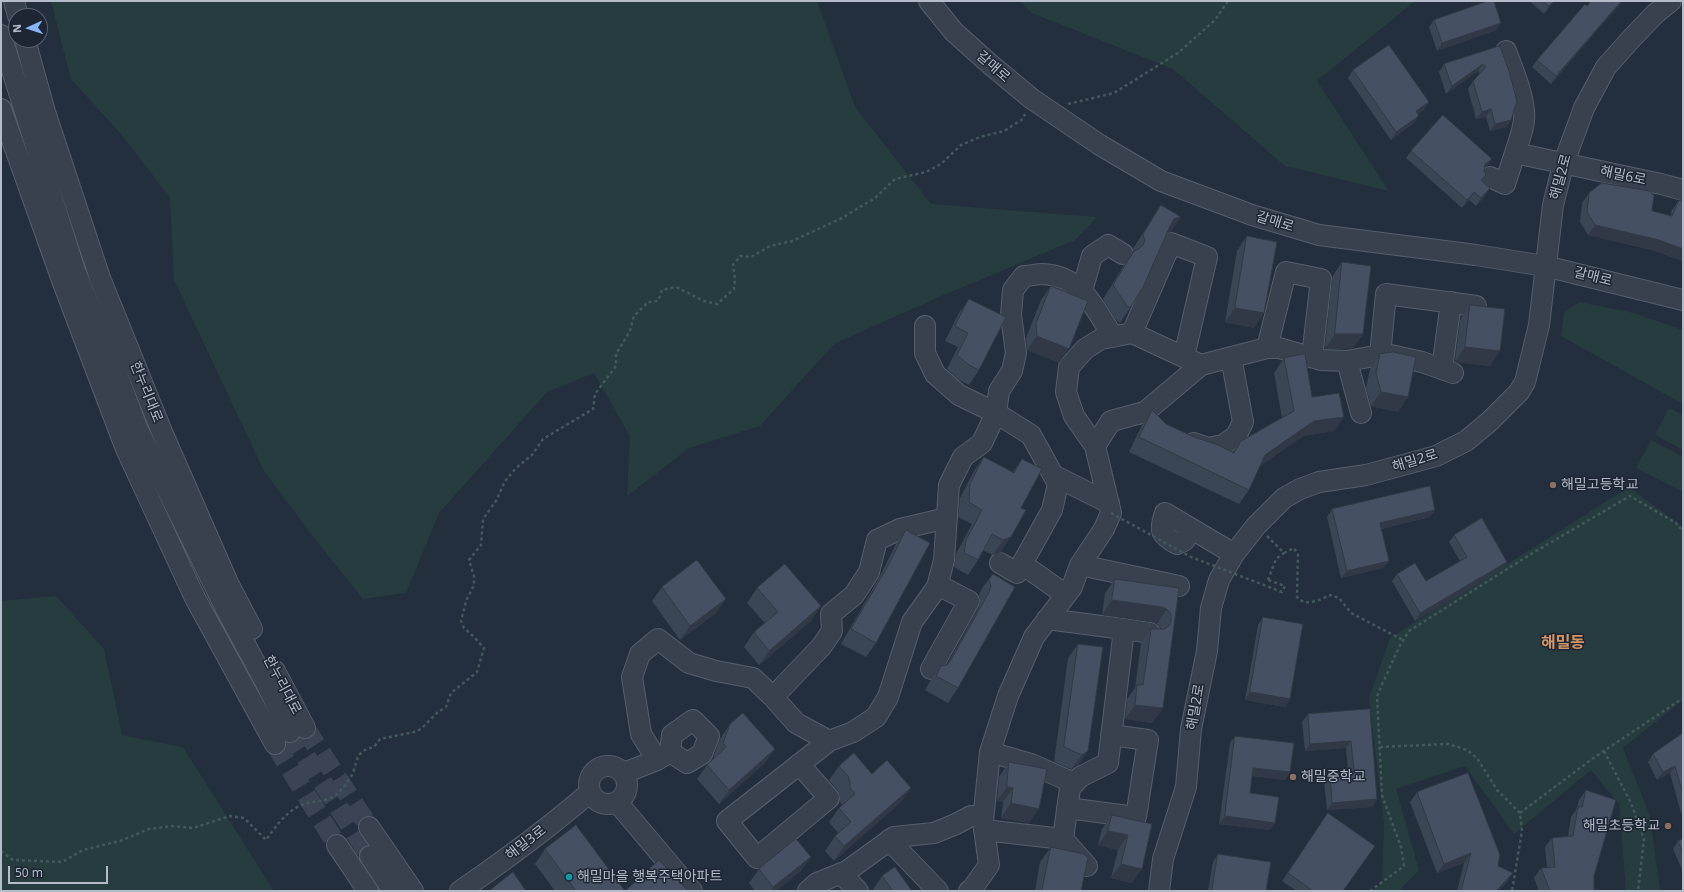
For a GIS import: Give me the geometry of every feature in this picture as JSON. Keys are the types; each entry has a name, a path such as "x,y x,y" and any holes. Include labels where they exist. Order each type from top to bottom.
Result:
{"street":[{"name":"갈매로","path":"929,1 954,32 991,65 1040,104 1100,145 1162,181 1252,215 1319,235 1476,255 1545,266 1683,300"},
{"name":"해밀2로","path":"1159,891 1163,859 1186,787 1191,729 1207,651 1211,608 1219,580 1234,554 1256,526 1284,498 1300,489 1319,482 1366,475 1436,456 1466,441 1489,422 1519,392 1525,382 1539,325 1553,205 1563,165 1584,108 1606,67 1641,28 1671,1"},
{"path":"1,35 75,271 106,345 138,430 226,609 268,687 290,735"},
{"name":"한누리대로","path":"27,48 45,112 100,278 162,432 228,583 290,735"},
{"path":"1490,176 1505,184 1515,153 1524,112 1519,88 1506,51"},
{"path":"1,108 63,283 126,449 195,598 290,735"},
{"name":"해밀6로","path":"1515,153 1563,165 1604,172 1683,190"},
{"path":"1095,446 1111,421 1150,417 1192,361 1207,257 1171,243 1122,335"},
{"path":"1082,291 1092,256 1108,245 1122,254"},
{"path":"1267,348 1286,272 1321,279 1312,357"},
{"path":"799,764 829,798 757,858 727,821 799,764 829,741 852,732 876,717 888,697 912,622 938,584 944,560 949,485 963,457 982,443 996,413 999,391 1012,371 1016,353 1011,315 1013,290 1024,276 1042,274 1066,279 1085,293 1122,335 1192,361 1231,357 1267,348 1278,348 1321,360 1347,361 1386,354 1422,362 1447,371 1451,302"},
{"path":"1380,355 1386,294 1476,306"},
{"path":"925,326 925,352 935,374 959,395 996,413 1031,435 1058,484 1052,510 1017,573 1000,563"},
{"path":"971,890 989,866 984,823 990,752 1008,696 1034,636 1072,586 1080,565 1104,529 1110,508 1095,446 1074,416 1066,392 1068,367 1084,349 1101,339 1122,335"},
{"path":"1174,434 1208,448 1223,445 1236,436 1243,422 1231,357"},
{"path":"1347,361 1361,414"},
{"path":"1053,475 1110,508"},
{"path":"773,697 821,647 832,631 831,614 854,594 869,572 877,540 900,529 947,518"},
{"path":"1192,529 1234,554"},
{"path":"1022,564 1066,595"},
{"path":"1080,565 1179,586"},
{"path":"932,669 969,601 938,584"},
{"path":"1047,619 1150,633"},
{"path":"1063,839 1070,788 1080,777 1108,763 1124,629"},
{"path":"663,756 641,734 632,677 640,654 658,639 689,662 716,671 753,678 773,697 796,723 829,741"},
{"path":"624,774 663,756 703,730"},
{"path":"1067,808 1136,817 1148,740 1111,735"},
{"path":"990,752 1031,764 1074,783"},
{"path":"608,765 620,769 624,774 627,779 626,792 617,802 604,804 598,802 590,792 589,780 596,769 608,765"},
{"name":"해밀3로","path":"460,891 495,867 590,792"},
{"path":"617,802 692,891"},
{"path":"808,891 817,883 847,871 894,837 934,833 971,816 984,823 1063,839 1087,866"},
{"path":"369,827 413,891"},
{"path":"889,840 938,891"},
{"path":"337,845 368,891"},
{"path":"370,856 394,891"},
{"path":"841,873 858,891"}],"path":[{"path":"1,851 13,860 62,862 83,850 114,842 149,830 173,826 193,828 230,816 244,818 266,840 284,816 302,805 326,800 338,794 351,776 357,758 364,749 374,747 380,739 414,732 421,728 438,712 446,707 451,693 477,672 484,648 464,628 461,621 466,601 474,585 474,576 469,560 481,545 483,519 496,501 505,481 516,468 532,455 544,439 593,409 595,394 616,366 616,354 630,330 634,316 648,302 658,301 662,290 676,287 704,301 717,304 734,289 735,279 733,265 740,256 751,257 770,246 792,241 842,218 875,198 895,179 926,172 941,164 961,145 980,137 1004,131 1023,119 1040,104 1114,93 1178,54 1215,20 1228,1"},
{"path":"1370,891 1404,866 1400,847 1382,795 1377,696 1409,630 1531,554 1630,496 1676,523 1683,531"},
{"path":"1110,508 1191,557 1282,592 1284,586 1268,580 1276,559 1294,548 1298,555 1297,597 1299,600 1309,603 1331,595 1339,598 1351,613 1403,640"},
{"path":"1267,536 1284,553"},
{"path":"1520,813 1604,750 1683,698"},
{"path":"1380,747 1448,744 1467,750 1476,758 1497,790 1520,813 1522,831 1512,891"},
{"path":"1604,750 1631,803 1644,839 1638,891"}],"green space":[{"path":"51,1 817,1 855,107 931,204 1097,217 1075,240 932,300 834,344 760,426 689,448 627,496 630,436 594,373 547,392 439,513 406,593 363,599 315,539 264,471 174,280 170,198 121,134 71,79"},
{"path":"1020,1 1415,1 1317,81 1389,191 1285,166 1173,69 1032,13"},
{"path":"1579,302 1634,313 1683,330 1683,404 1561,336 1564,312"},
{"path":"1669,408 1683,415 1683,450 1655,435"},
{"path":"1651,440 1683,457 1683,492 1636,468"},
{"path":"1629,487 1683,527 1683,700 1623,748 1650,816 1660,891 1626,891 1619,804 1591,770 1514,834 1465,766 1396,789 1419,870 1399,891 1372,891 1382,883 1384,824 1369,698 1390,638"},
{"path":"56,596 104,649 122,735 183,747 274,891 1,891 1,601"}],"building":[{"path":"1488,1 1494,1 1501,23 1442,43 1434,20"},
{"path":"1543,1 1554,1 1549,6"},
{"path":"1591,1 1622,1 1556,76 1537,60 1585,4 1587,6"},
{"path":"1389,45 1429,102 1416,111 1419,116 1396,132 1353,70"},
{"path":"1500,46 1509,71 1517,101 1511,120 1495,124 1491,109 1482,112 1473,81 1486,67 1483,64 1452,86 1444,64"},
{"path":"1443,115 1492,159 1485,164 1484,170 1486,175 1481,180 1490,188 1481,198 1474,192 1467,200 1411,151"},
{"path":"1602,183 1650,191 1654,196 1652,211 1672,216 1679,200 1683,202 1683,249 1659,240 1595,225 1587,212 1589,193"},
{"path":"1161,205 1181,217 1174,219 1171,224 1143,287 1130,308 1127,306 1113,285 1134,251 1143,245 1145,240 1143,235"},
{"path":"1247,236 1277,242 1264,313 1235,308"},
{"path":"1342,262 1371,266 1363,334 1335,334"},
{"path":"1051,286 1088,301 1069,349 1037,336 1036,324"},
{"path":"969,299 1006,317 979,370 969,365 957,355 968,333 955,326"},
{"path":"1470,305 1505,309 1500,351 1465,347"},
{"path":"1393,352 1416,357 1408,397 1381,392 1376,373 1380,354"},
{"path":"1305,354 1312,397 1339,393 1344,417 1314,421 1265,455 1249,490 1139,437 1152,410 1166,424 1234,453 1241,441 1294,411 1284,358"},
{"path":"984,457 1014,473 1022,459 1042,469 1021,508 1026,510 1011,537 1003,540 992,534 978,560 964,553 966,540 982,510 969,502 970,484"},
{"path":"1430,486 1435,510 1380,523 1389,561 1347,571 1332,509"},
{"path":"1482,518 1507,562 1420,613 1397,574 1415,563 1426,581 1467,557 1454,535"},
{"path":"906,530 930,543 876,643 851,629 889,564"},
{"path":"697,560 726,599 690,626 662,587"},
{"path":"785,564 821,606 769,651 754,632 778,612 757,588"},
{"path":"993,574 1015,587 958,688 936,676 941,666 947,665 951,660 989,592 991,586 989,580"},
{"path":"1115,579 1179,588 1163,708 1135,705 1137,685 1143,685 1151,629 1164,629 1169,626 1171,614 1167,609 1162,607 1112,600"},
{"path":"1263,617 1303,624 1290,699 1250,692"},
{"path":"1078,644 1103,647 1088,751 1082,755 1064,747"},
{"path":"1370,709 1377,799 1332,803 1330,772 1354,771 1351,741 1310,744 1308,714"},
{"path":"743,713 775,749 729,790 707,765 726,747 723,743 730,724"},
{"path":"1683,733 1683,794 1675,766 1663,772 1653,754"},
{"path":"1235,736 1294,743 1290,772 1253,768 1250,793 1279,797 1275,823 1225,816"},
{"path":"854,753 872,774 887,760 911,788 844,846 835,836 851,822 839,808 855,794 850,788 848,776 839,766"},
{"path":"1009,762 1047,769 1039,809 1011,803 1013,788 1007,787"},
{"path":"1468,773 1500,855 1498,866 1513,873 1496,891 1461,891 1471,853 1444,864 1417,792"},
{"path":"1586,790 1616,800 1594,876 1594,891 1550,891 1541,868 1555,867 1552,838 1573,836 1578,807 1582,807"},
{"path":"1328,813 1375,846 1343,891 1313,891 1288,873"},
{"path":"1112,815 1152,824 1142,869 1121,864 1128,835 1108,831"},
{"path":"576,825 625,891 576,891 545,849"},
{"path":"796,839 811,857 773,887 759,869"},
{"path":"1683,839 1683,853 1678,841"},
{"path":"1051,847 1084,854 1088,858 1081,891 1042,891"},
{"path":"1218,854 1271,862 1266,891 1212,891"},
{"path":"659,860 688,891 625,891"},
{"path":"895,867 912,891 893,891 882,876"},
{"path":"513,872 526,891 489,891"}],"tunnel":[{"path":"305,728 369,827"},
{"path":"290,732 370,856"},
{"path":"275,744 337,845"}],"place":[{"name":"해밀고등학교","path":"1553,485"},
{"name":"해밀중학교","path":"1293,777"},
{"name":"해밀초등학교","path":"1668,826"},
{"name":"해밀마을 행복주택아파트","path":"569,877"}],"district":[{"name":"해밀동","path":"1563,643"}]}
